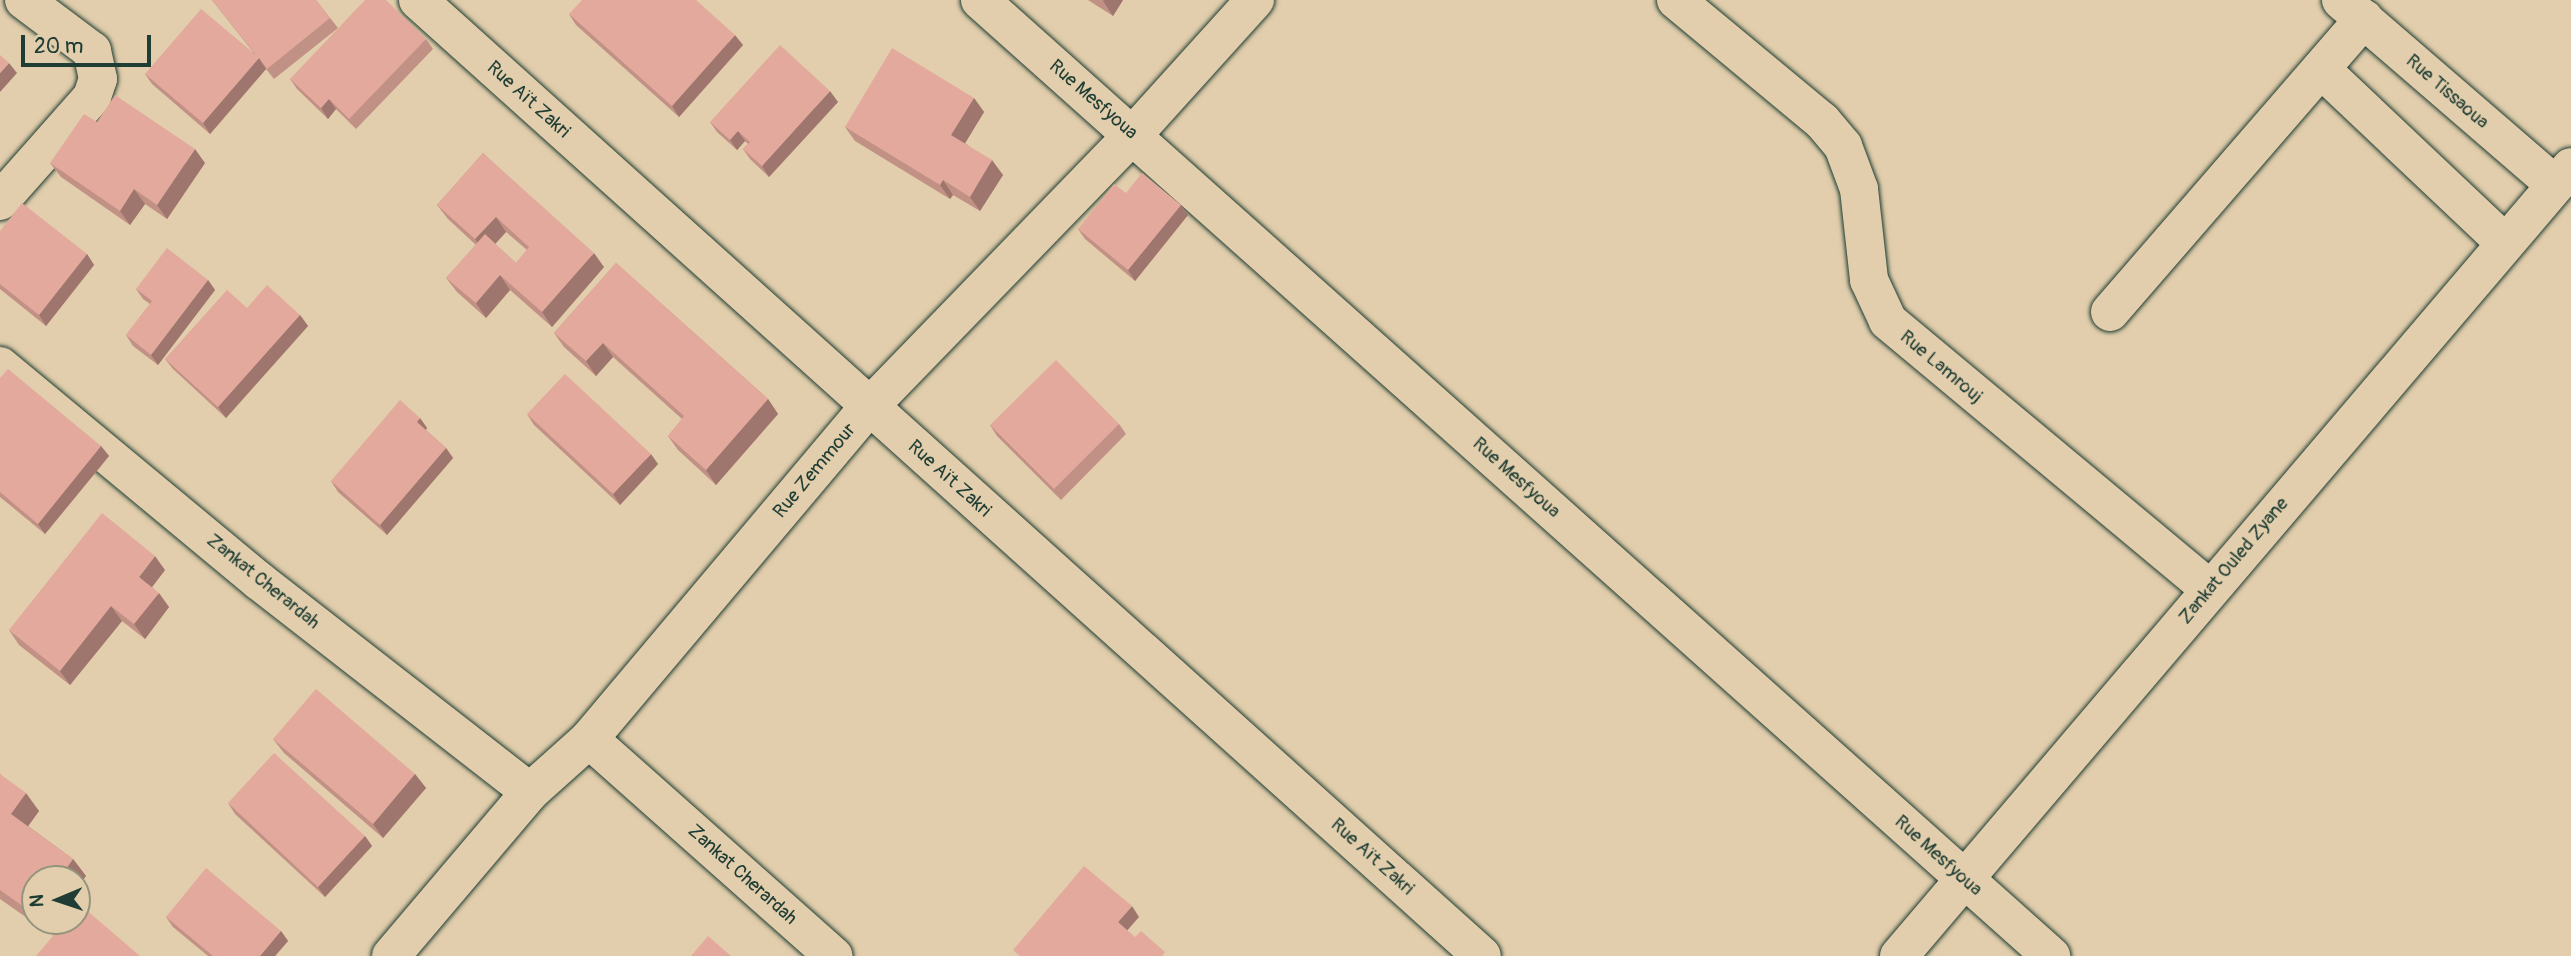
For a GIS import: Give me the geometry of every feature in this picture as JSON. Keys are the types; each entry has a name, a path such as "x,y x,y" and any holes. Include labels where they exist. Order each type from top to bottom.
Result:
{"street":[{"path":"0,201 92,97 98,79 92,51 23,0"},
{"name":"Rue Aït Zakri","path":"418,0 1482,956"},
{"name":"Rue Mesfyoua","path":"980,0 2051,956"},
{"name":"Rue Zemmour","path":"391,956 530,792 589,739 869,408 1133,135 1255,0"},
{"name":"Rue Lamrouj","path":"1676,0 1822,121 1843,146 1858,188 1869,280 1888,321 2210,589"},
{"path":"2110,312 2321,69 2353,10"},
{"name":"Rue Tissaoua","path":"2353,10 2562,176"},
{"path":"2321,69 2504,242"},
{"name":"Zankat Ouled Zyane","path":"1899,956 1966,881 2210,589 2562,176"},
{"name":"Zankat Cherardah","path":"0,366 259,580 530,792"},
{"name":"Zankat Cherardah","path":"589,739 832,956"}],"building":[{"path":"212,0 316,0 330,18 267,69 259,58 203,123 145,74 201,9 256,55"},
{"path":"365,0 386,0 426,39 349,119 329,99 321,108 290,79"},
{"path":"582,0 696,0 735,35 672,106 569,14"},
{"path":"780,45 830,91 762,166 743,149 750,142 738,131 730,140 710,122"},
{"path":"892,48 974,98 951,135 992,160 970,197 943,180 940,185 845,127"},
{"path":"0,55 9,63 0,73"},
{"path":"115,95 195,149 157,205 134,189 120,211 50,163 84,114 97,122"},
{"path":"483,153 594,253 542,312 500,275 476,303 446,278 485,234 516,263 529,247 496,217 475,239 437,205"},
{"path":"1142,173 1181,205 1128,270 1078,229 1114,184 1126,193"},
{"path":"22,203 87,254 39,315 0,284 0,231"},
{"path":"167,248 208,280 151,355 126,335 152,301 136,289"},
{"path":"616,263 768,399 706,470 668,436 684,416 603,343 586,361 554,333"},
{"path":"267,285 300,315 218,407 165,359 227,290 247,308"},
{"path":"1056,360 1119,424 1054,489 990,425"},
{"path":"8,369 101,446 38,524 0,492 0,378"},
{"path":"565,374 651,454 613,494 527,414"},
{"path":"400,400 420,418 417,422 446,448 380,525 331,481"},
{"path":"102,513 155,556 139,577 159,593 134,624 111,606 60,671 9,630"},
{"path":"316,689 415,774 373,824 273,739"},
{"path":"274,753 365,836 318,887 228,803"},
{"path":"0,774 26,793 11,814 73,859 69,865 21,865 21,905 0,890"},
{"path":"1084,866 1132,906 1118,922 1135,937 1141,931 1165,952 1162,956 1020,956 1013,950"},
{"path":"206,868 281,931 260,956 213,956 166,917"},
{"path":"91,914 140,956 36,956 53,936 91,935"},
{"path":"708,936 731,956 691,956"}]}
